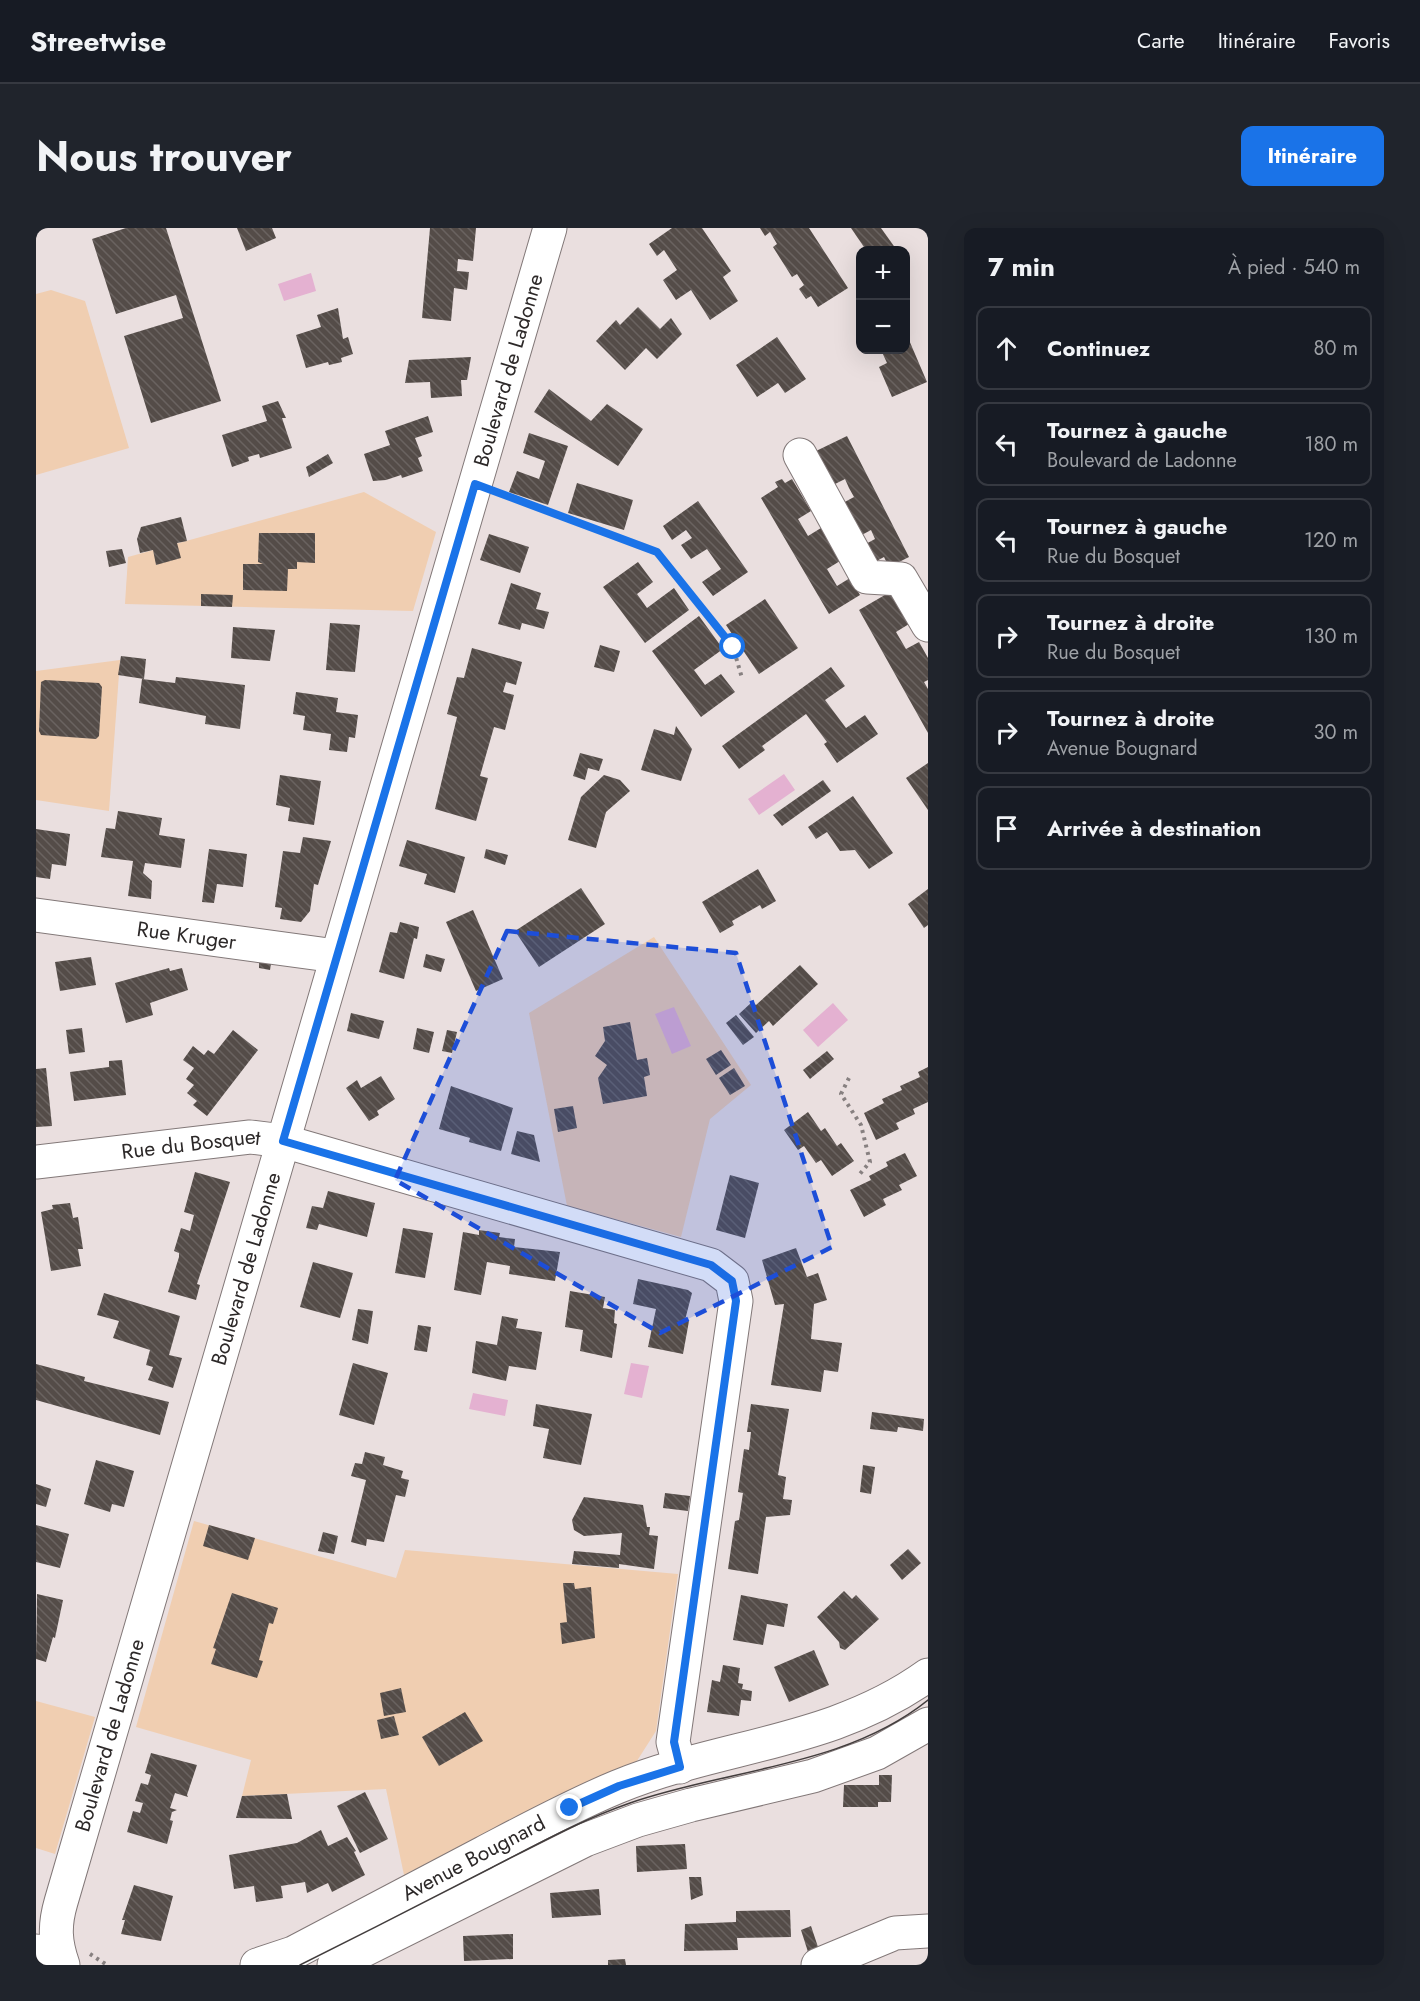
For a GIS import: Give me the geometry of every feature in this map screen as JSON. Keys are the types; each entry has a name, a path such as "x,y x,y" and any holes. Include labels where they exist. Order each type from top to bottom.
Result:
{"street":[{"name":"Boulevard de Ladonne","path":"62,1965 56,1943 55,1924 60,1902 550,228"},
{"path":"800,455 867,577 901,579 925,613"},
{"name":"Rue Kruger","path":"36,915 336,956"},
{"name":"Rue du Bosquet","path":"36,1162 250,1137 283,1141 711,1265 732,1281 736,1301 674,1742 680,1767"},
{"name":"Avenue Bougnard","path":"257,1965 293,1953 570,1808 619,1786 680,1767 798,1736 862,1714 899,1696 928,1676"},
{"name":"Avenue Bougnard","path":"334,1965 585,1840 638,1820 680,1808 813,1776 877,1753 927,1728"},
{"path":"818,1965 895,1933 928,1931"},
{"path":"36,1952 62,1965"}],"path":[{"path":"475,484 657,552 733,647 742,678"},
{"path":"849,1078 840,1094 861,1125 870,1162 859,1174"}],"highlighted area":[{"path":"507,931 736,953 832,1247 660,1333 395,1180"}],"shaded area":[{"path":"311,273 316,291 284,301 278,284"},
{"path":"51,290 85,301 129,448 36,475 36,294"},
{"path":"364,492 436,532 413,611 125,604 128,557"},
{"path":"120,660 109,811 36,800 36,671"},
{"path":"784,774 795,790 759,815 748,799"},
{"path":"654,937 751,1085 710,1119 681,1237 567,1206 529,1013"},
{"path":"833,1003 848,1020 818,1047 803,1030"},
{"path":"674,1007 691,1046 672,1054 655,1014"},
{"path":"631,1363 649,1366 642,1398 624,1394"},
{"path":"473,1393 508,1400 505,1416 469,1409"},
{"path":"194,1521 396,1578 405,1550 678,1574 656,1731 635,1764 589,1782 404,1875 386,1789 242,1796 251,1760 136,1727"},
{"path":"36,1701 95,1717 55,1854 36,1848"}],"building":[{"path":"126,228 166,228 221,401 151,423 124,336 183,318 176,295 116,314 92,239"},
{"path":"237,228 272,228 276,238 246,251"},
{"path":"430,228 476,228 473,261 458,259 457,271 469,272 467,290 454,288 451,321 422,318"},
{"path":"672,228 702,228 731,271 723,277 738,301 710,320 691,290 676,300 663,280 677,270 664,250 657,256 649,244"},
{"path":"760,228 809,228 848,288 818,307 811,296 806,299 799,289 804,285 797,274 792,277 773,247 777,244 770,232 765,236"},
{"path":"851,228 881,228 894,246 863,246"},
{"path":"638,307 660,329 671,318 682,334 657,359 646,348 625,370 596,341 616,320 620,325"},
{"path":"338,308 343,339 348,337 353,354 341,358 342,362 329,365 328,362 306,368 296,335 321,327 317,315"},
{"path":"777,337 806,379 785,393 778,383 757,397 736,365"},
{"path":"910,342 927,382 892,397 879,367 887,363 883,354 910,354"},
{"path":"471,357 467,380 461,380 462,396 431,398 430,382 405,383 409,360"},
{"path":"549,389 591,421 607,404 643,429 618,466 534,412"},
{"path":"278,401 286,418 282,418 292,448 260,458 259,454 248,457 249,461 232,467 222,435 267,421 262,406"},
{"path":"428,416 433,432 415,438 422,456 418,458 423,471 402,478 401,475 373,481 364,454 390,445 385,431"},
{"path":"529,433 568,446 548,505 509,492 517,471 539,479 545,461 523,453"},
{"path":"847,436 909,557 889,567 884,557 871,564 862,546 875,539 871,530 858,537 841,504 854,497 845,479 831,486 814,452"},
{"path":"328,454 333,463 309,477 306,467"},
{"path":"782,479 785,483 792,479 811,511 798,519 808,536 821,528 840,561 827,569 837,586 850,578 860,595 829,614 761,498 778,487 775,482"},
{"path":"577,483 633,500 624,530 568,513"},
{"path":"698,501 748,572 713,596 702,582 721,569 707,549 691,559 681,545 692,538 686,530 672,540 663,526"},
{"path":"181,517 187,541 177,543 181,558 156,565 153,550 140,553 137,539 141,527"},
{"path":"259,533 315,533 315,563 297,562 297,569 288,569 287,591 243,590 243,564 263,564 258,562"},
{"path":"489,534 529,547 520,573 480,560"},
{"path":"122,549 126,563 109,567 106,551"},
{"path":"638,562 653,582 637,594 647,608 674,588 689,610 645,643 603,587"},
{"path":"511,583 541,593 536,609 549,612 544,629 522,623 520,630 498,624"},
{"path":"890,592 909,624 896,632 906,649 919,642 928,658 928,680 924,682 928,689 928,733 859,610"},
{"path":"201,594 233,595 232,607 201,606"},
{"path":"765,599 798,648 759,674 726,625"},
{"path":"699,616 723,649 694,670 705,685 721,674 735,692 701,717 652,651"},
{"path":"330,623 360,625 355,672 326,670"},
{"path":"233,627 275,630 270,661 231,658"},
{"path":"600,645 620,651 614,672 594,667"},
{"path":"472,648 522,662 516,685 506,682 503,692 514,695 505,730 494,727 480,776 488,778 476,821 435,809 457,717 447,714 457,677 464,678"},
{"path":"121,656 146,659 144,679 118,675"},
{"path":"831,667 845,686 825,700 846,728 865,715 878,734 837,763 824,744 827,742 806,714 762,746 765,750 739,769 722,746"},
{"path":"176,677 245,685 240,729 205,724 206,716 139,703 142,679 175,683"},
{"path":"45,680 99,683 102,687 99,736 96,739 41,735 39,731 41,682"},
{"path":"296,692 338,698 336,712 358,715 355,738 349,737 347,752 329,750 331,734 303,730 305,716 293,714"},
{"path":"676,726 692,749 681,781 641,770 654,729 674,735"},
{"path":"580,753 603,759 599,771 588,768 585,780 573,776"},
{"path":"928,763 928,810 906,778"},
{"path":"280,775 321,781 314,825 288,821 290,808 276,805"},
{"path":"604,775 620,780 630,791 606,812 596,848 568,840 581,797"},
{"path":"823,780 831,791 782,826 773,815"},
{"path":"853,796 893,853 869,869 855,850 840,851 827,832 816,839 808,827"},
{"path":"118,811 162,818 159,835 185,839 181,868 145,863 143,873 152,881 151,899 128,896 133,861 101,857 106,828 115,829"},
{"path":"36,829 70,834 66,866 52,864 50,879 36,877"},
{"path":"303,837 331,841 318,885 314,884 310,911 301,922 280,919 282,908 275,907 283,851 300,853"},
{"path":"407,840 465,857 455,893 424,884 427,874 399,866"},
{"path":"209,849 247,854 243,887 217,884 214,903 202,902"},
{"path":"486,849 508,855 505,865 484,858"},
{"path":"758,869 776,901 762,909 760,905 732,921 734,925 720,933 702,902"},
{"path":"581,888 605,924 539,967 515,931"},
{"path":"928,889 928,925 924,928 908,904"},
{"path":"473,910 503,979 476,991 446,922"},
{"path":"400,922 419,927 404,979 379,972 390,932 397,933"},
{"path":"426,954 445,959 441,972 423,967"},
{"path":"91,957 96,985 60,991 55,962"},
{"path":"259,962 271,964 270,970 259,968"},
{"path":"800,965 818,984 773,1026 769,1021 756,1033 739,1014 752,1002 756,1005"},
{"path":"169,968 170,971 182,968 188,990 150,1003 153,1015 126,1023 115,983"},
{"path":"351,1013 384,1021 379,1039 347,1031"},
{"path":"736,1015 754,1037 743,1045 726,1023"},
{"path":"630,1022 637,1060 647,1058 650,1075 644,1077 647,1096 603,1104 598,1078 607,1065 595,1056 605,1041 603,1027"},
{"path":"82,1028 85,1052 69,1054 66,1030"},
{"path":"417,1028 434,1032 429,1053 413,1049"},
{"path":"233,1030 258,1050 207,1116 193,1105 197,1101 187,1093 194,1085 186,1079 194,1068 183,1060 193,1046 204,1055 208,1050 214,1054"},
{"path":"447,1030 457,1032 452,1053 442,1051"},
{"path":"721,1050 731,1065 716,1075 706,1059"},
{"path":"827,1051 834,1059 810,1079 803,1070"},
{"path":"122,1060 126,1095 74,1101 70,1072 109,1067 109,1061"},
{"path":"928,1067 928,1102 913,1109 915,1114 896,1123 899,1129 876,1140 864,1113 884,1103 882,1099 902,1090 900,1086 920,1077 918,1072"},
{"path":"46,1068 52,1126 36,1127 36,1069"},
{"path":"734,1068 745,1086 730,1095 719,1078"},
{"path":"381,1076 395,1099 377,1111 379,1115 369,1121 346,1088 357,1080 361,1088"},
{"path":"451,1086 513,1108 501,1151 469,1142 470,1138 439,1129"},
{"path":"573,1106 577,1128 558,1132 554,1109"},
{"path":"808,1112 821,1131 825,1128 837,1146 841,1143 854,1161 832,1176 821,1160 816,1163 804,1146 798,1150 784,1130"},
{"path":"517,1131 534,1135 540,1162 511,1154"},
{"path":"905,1153 917,1176 899,1185 902,1190 883,1199 886,1205 864,1217 850,1190 871,1180 869,1176 888,1166 886,1162"},
{"path":"195,1172 230,1182 197,1284 200,1285 196,1300 168,1292 179,1257 179,1253 174,1251 181,1228 190,1231 194,1215 184,1212"},
{"path":"730,1175 759,1183 745,1238 716,1230"},
{"path":"328,1191 375,1203 367,1237 319,1224 317,1230 306,1228 312,1206 323,1208"},
{"path":"70,1203 73,1218 78,1217 83,1249 78,1249 81,1266 51,1271 41,1212 53,1209 52,1205"},
{"path":"403,1228 433,1233 425,1278 395,1273"},
{"path":"479,1230 500,1233 499,1237 515,1239 514,1247 560,1252 555,1281 509,1274 510,1266 487,1262 481,1295 454,1290 463,1232 479,1235"},
{"path":"796,1248 807,1277 818,1273 827,1300 814,1304 811,1339 842,1343 838,1372 824,1370 821,1392 771,1385 784,1304 775,1305 762,1260"},
{"path":"313,1262 353,1273 340,1318 300,1307"},
{"path":"638,1279 688,1290 692,1293 685,1320 689,1321 683,1354 648,1347 656,1309 633,1304"},
{"path":"570,1291 605,1297 603,1308 615,1310 614,1323 617,1324 612,1358 580,1351 583,1330 565,1327"},
{"path":"104,1293 180,1316 169,1355 182,1358 173,1388 148,1380 153,1367 146,1365 150,1350 113,1338 119,1321 97,1315"},
{"path":"358,1309 373,1311 368,1344 352,1340"},
{"path":"502,1316 518,1319 516,1328 542,1332 536,1370 509,1366 506,1381 472,1373 476,1341 497,1345"},
{"path":"418,1325 431,1327 427,1352 414,1350"},
{"path":"353,1363 388,1373 374,1425 339,1415"},
{"path":"36,1364 85,1377 84,1381 169,1402 160,1435 36,1400"},
{"path":"536,1404 592,1414 581,1465 543,1458 549,1429 533,1426"},
{"path":"751,1404 789,1409 778,1475 786,1477 783,1499 792,1500 790,1515 766,1517 758,1574 728,1569 735,1521 739,1520 743,1493 738,1492 744,1449 749,1450 751,1432 747,1432"},
{"path":"872,1412 924,1419 923,1431 898,1427 897,1432 870,1429"},
{"path":"365,1452 385,1457 383,1465 403,1471 401,1478 409,1480 405,1497 396,1495 384,1542 367,1539 366,1546 351,1542 366,1480 351,1476 355,1463 362,1464"},
{"path":"96,1460 134,1471 124,1507 112,1504 110,1512 84,1504"},
{"path":"863,1465 875,1467 871,1494 860,1492"},
{"path":"36,1484 51,1489 46,1507 36,1504"},
{"path":"665,1493 690,1496 688,1511 663,1508"},
{"path":"584,1497 643,1505 647,1527 650,1527 649,1535 658,1536 654,1569 619,1564 619,1568 572,1564 574,1551 620,1555 622,1533 584,1536 574,1530 572,1520"},
{"path":"36,1525 69,1534 60,1568 36,1562"},
{"path":"209,1525 255,1538 248,1560 203,1546"},
{"path":"323,1532 338,1536 334,1554 318,1551"},
{"path":"908,1549 921,1563 902,1580 890,1565"},
{"path":"563,1583 574,1583 575,1589 591,1587 595,1638 562,1644 560,1623 567,1622"},
{"path":"844,1591 852,1599 856,1595 879,1619 845,1650 840,1648 839,1642 817,1617"},
{"path":"232,1593 278,1608 273,1624 269,1623 259,1660 263,1661 257,1678 211,1664 216,1649 213,1648"},
{"path":"37,1594 63,1600 55,1638 53,1637 46,1662 36,1659"},
{"path":"741,1595 788,1604 784,1627 767,1624 763,1645 733,1640"},
{"path":"814,1650 829,1685 789,1702 774,1667"},
{"path":"723,1665 740,1668 738,1683 743,1684 742,1689 752,1691 751,1701 741,1700 739,1716 707,1712 712,1680 720,1682"},
{"path":"401,1688 406,1712 384,1716 380,1693"},
{"path":"465,1712 483,1741 439,1766 422,1737"},
{"path":"394,1716 399,1735 381,1739 377,1720"},
{"path":"151,1753 197,1765 188,1797 175,1793 170,1808 177,1810 172,1812 170,1820 173,1821 167,1844 127,1832 133,1811 140,1813 143,1803 135,1801 141,1783 148,1785 151,1775 145,1773"},
{"path":"879,1775 892,1775 891,1802 878,1802 878,1807 843,1807 844,1785 879,1785"},
{"path":"365,1792 388,1839 360,1853 337,1806"},
{"path":"287,1794 292,1819 236,1818 242,1796"},
{"path":"321,1830 328,1846 347,1837 356,1851 354,1852 365,1875 332,1892 328,1883 307,1893 305,1882 281,1886 283,1898 256,1902 254,1886 234,1889 229,1855 297,1843"},
{"path":"685,1844 687,1869 637,1872 636,1846"},
{"path":"689,1877 701,1877 703,1895 691,1900"},
{"path":"134,1885 173,1896 161,1941 121,1934 125,1920 122,1920"},
{"path":"599,1889 601,1915 552,1918 550,1893"},
{"path":"790,1910 791,1937 737,1938 738,1950 684,1951 685,1924 736,1922 736,1911"},
{"path":"811,1926 818,1947 808,1952 801,1930"},
{"path":"513,1934 513,1959 464,1961 463,1936"},
{"path":"625,1959 626,1965 608,1965 608,1960"}],"tram line":[{"path":"300,1965 594,1817 667,1792 823,1753 860,1740 895,1722 928,1700"}],"route":[{"path":"570,1808 619,1786 680,1767 674,1742 736,1301 732,1281 711,1265 283,1141 475,484 657,552 733,647"}]}
